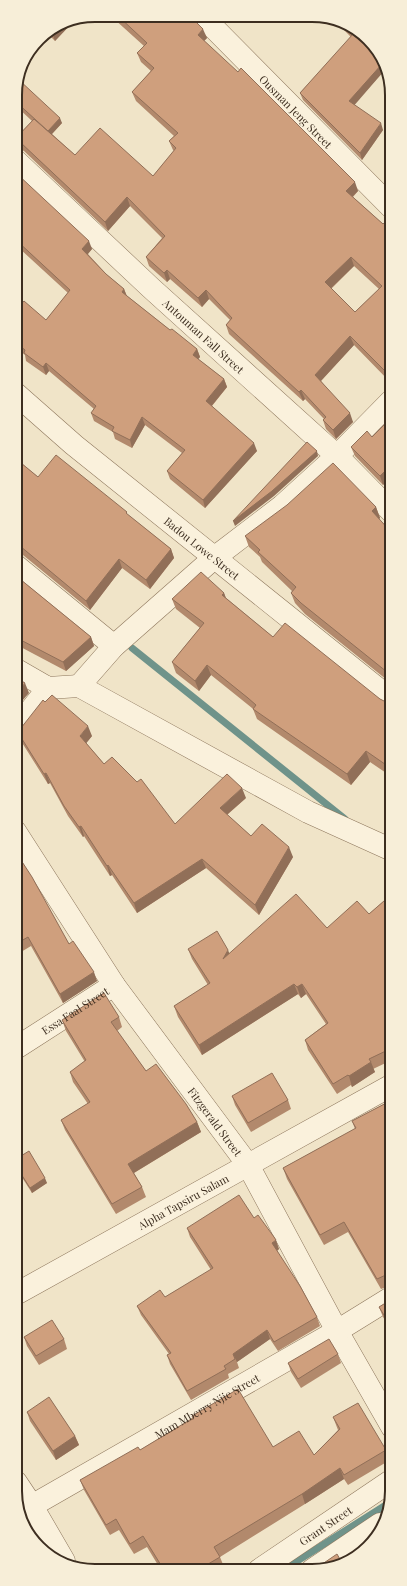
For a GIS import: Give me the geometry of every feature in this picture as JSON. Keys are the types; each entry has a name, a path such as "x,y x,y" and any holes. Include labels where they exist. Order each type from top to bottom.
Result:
{"street":[{"name":"Ousman Jeng Street","path":"208,22 385,201"},
{"name":"Antouman Fall Street","path":"22,167 152,288 337,456 385,504"},
{"name":"Badou Lowe Street","path":"22,399 74,445 385,694"},
{"path":"79,686 114,646 214,558 282,506 337,456 385,407"},
{"path":"22,571 114,646"},
{"path":"22,673 48,688 79,686 308,812 385,847"},
{"path":"22,721 48,688"},
{"name":"Fitzgerald Street","path":"22,840 114,984 248,1165 337,1331 385,1415"},
{"name":"Essa Faal Street","path":"22,1044 114,984"},
{"name":"Alpha Tapsiru Salam","path":"22,1291 385,1089"},
{"name":"Mam Mberry Njie Street","path":"26,1509 337,1331 385,1301"},
{"name":"Grant Street","path":"267,1564 385,1485"},
{"path":"26,1509 60,1555"},
{"path":"322,1563 377,1526"}],"building":[{"path":"124,22 196,22 203,29 198,35 238,72 241,68 355,182 346,191 383,224 385,222 385,371 350,336 315,375 350,413 333,430 323,420 326,417 301,390 299,392 226,325 232,318 206,290 198,298 167,270 164,273 146,257 165,236 127,197 105,222 22,144 22,132 34,119 75,155 100,128 153,176 176,148 169,141 178,133 132,92 154,68 137,53 147,43","holes":["351,257 382,286 355,312 325,282"]},
{"path":"353,34 364,43 373,54 380,67 349,101 381,123 360,153 300,93"},
{"path":"23,83 60,118 48,131 22,107"},
{"path":"22,179 89,241 82,249 106,274 124,289 122,292 170,330 172,329 197,349 193,355 224,379 206,401 254,443 203,500 167,471 185,450 142,417 130,440 112,431 114,427 91,413 96,406 46,363 43,367 24,353 25,350 22,348 22,303 24,301 46,320 70,290 22,246"},
{"path":"384,425 385,426 385,471 380,476 351,447 367,431 372,437"},
{"path":"307,442 317,451 272,491 233,521"},
{"path":"56,455 171,549 146,580 119,559 86,601 22,548 22,464 38,477"},
{"path":"333,463 376,507 372,511 385,525 385,670 301,603 291,593 296,587 258,552 260,550 245,536 287,505"},
{"path":"201,572 224,593 222,595 273,637 285,623 385,702 385,764 366,751 347,774 253,709 256,705 207,665 195,681 172,662 204,623 172,599"},
{"path":"22,581 91,637 63,662 22,641"},
{"path":"52,695 88,726 80,736 104,764 112,757 137,782 141,779 175,824 227,774 242,788 220,808 251,836 262,824 289,847 255,905 202,859 134,903 108,865 107,866 81,826 79,827 64,806 46,773 44,774 22,739 22,727 43,700 45,702"},
{"path":"22,862 69,944 73,941 94,972 60,994 28,937 22,940"},
{"path":"296,894 327,928 357,901 369,914 385,900 385,1051 369,1059 371,1062 333,1084 305,1040 328,1023 302,984 297,987 294,984 199,1045 174,1006 210,983 188,949 217,931 228,950 223,959"},
{"path":"104,993 119,1017 111,1022 146,1071 156,1064 186,1104 197,1122 128,1164 142,1187 112,1204 61,1120 90,1102 70,1072 86,1060 62,1020"},
{"path":"272,1073 288,1100 248,1123 232,1096"},
{"path":"385,1104 385,1275 377,1279 344,1222 320,1235 283,1168 356,1128 352,1121"},
{"path":"29,1151 45,1178 30,1188 22,1175 22,1155"},
{"path":"239,1195 254,1218 258,1215 276,1240 272,1243 300,1286 317,1317 274,1342 267,1330 233,1354 235,1359 224,1366 226,1369 187,1391 167,1355 171,1353 137,1306 160,1290 165,1297 213,1268 187,1228"},
{"path":"385,1303 385,1317 379,1307"},
{"path":"52,1320 64,1339 36,1356 24,1337"},
{"path":"329,1339 338,1354 298,1379 288,1363"},
{"path":"238,1389 273,1447 299,1431 314,1455 340,1429 333,1417 358,1403 385,1451 344,1475 340,1468 302,1494 214,1547 220,1557 208,1564 160,1564 143,1536 130,1544 116,1519 106,1525 80,1480 138,1447 140,1450 193,1418 192,1416"},
{"path":"49,1397 75,1436 53,1451 27,1412"},
{"path":"337,1554 340,1559 327,1563 324,1563"}],"waterway":[{"path":"132,648 345,819"},
{"path":"292,1564 384,1506"}]}
